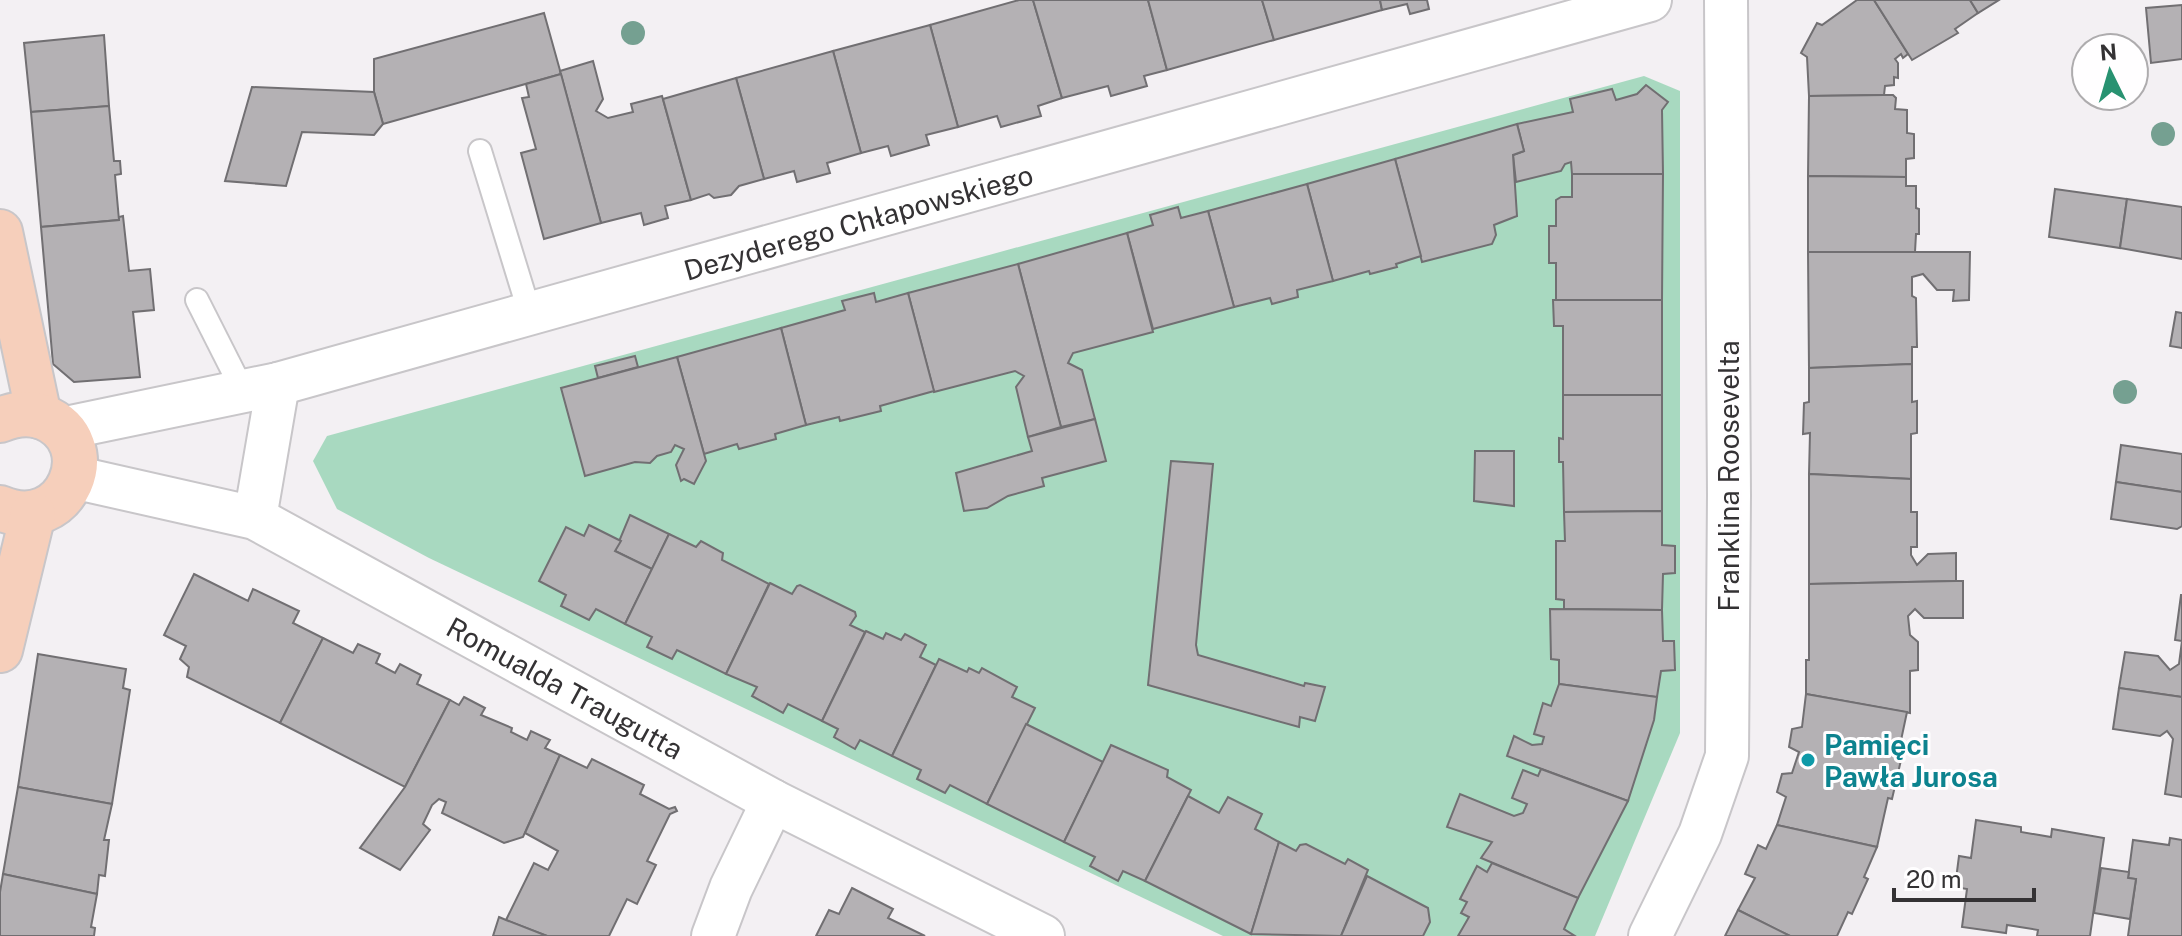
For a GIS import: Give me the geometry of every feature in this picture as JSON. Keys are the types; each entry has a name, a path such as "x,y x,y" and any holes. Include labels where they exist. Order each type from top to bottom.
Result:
{"street":[{"name":"Dezyderego Chłapowskiego","path":"33,421 260,388 1650,0"},
{"name":"Franklina Roosevelta","path":"1650,936 1700,834 1727,756 1726,0"},
{"path":"0,232 33,421 73,448 73,477 59,501 47,509 16,511 0,650"},
{"path":"255,518 260,388"},
{"name":"Romualda Traugutta","path":"73,477 255,518 773,801 1043,936"},
{"path":"713,936 731,888 773,801"}],"lane":[{"path":"480,151 530,314"},
{"path":"197,300 260,388"}],"green space":[{"path":"1644,76 1680,91 1680,733 1595,936 1223,936 429,558 337,509 313,461 327,436"}],"building":[{"path":"1019,0 1033,0 1062,98 1038,106 1041,116 1001,127 997,116 958,127 930,25"},
{"path":"1033,0 1148,0 1167,70 1144,76 1147,86 1111,96 1108,86 1062,98"},
{"path":"1148,0 1262,0 1274,40 1167,70"},
{"path":"1262,0 1380,0 1382,10 1274,40"},
{"path":"1380,0 1427,0 1429,9 1410,14 1407,4 1382,10"},
{"path":"1857,0 1874,0 1908,54 1903,58 1901,54 1895,59 1898,78 1894,77 1894,85 1885,86 1884,95 1809,96 1807,57 1801,53 1817,23 1822,25"},
{"path":"1874,0 1970,0 1978,13 1955,29 1958,33 1912,60"},
{"path":"1970,0 1999,0 1978,13"},
{"path":"2182,5 2182,59 2151,63 2146,8"},
{"path":"544,13 561,74 383,124 374,92 374,59"},
{"path":"930,25 958,127 926,135 929,145 891,156 888,146 861,153 833,51"},
{"path":"104,35 109,106 31,112 24,43"},
{"path":"833,51 861,153 827,163 830,173 797,182 794,171 764,179 736,78"},
{"path":"593,61 603,99 596,111 608,118 633,112 631,104 662,96 691,200 665,206 668,218 644,225 641,213 601,223 560,71"},
{"path":"561,74 601,223 544,239 521,153 536,149 522,98 529,97 526,84"},
{"path":"736,78 764,179 739,186 731,195 714,198 709,194 691,200 663,99"},
{"path":"1646,85 1668,102 1662,110 1663,174 1572,174 1571,162 1565,164 1561,171 1516,182 1513,155 1524,151 1517,124 1573,112 1570,99 1612,89 1616,100 1637,94"},
{"path":"252,87 374,92 383,124 374,135 302,132 286,186 225,181"},
{"path":"1893,95 1896,98 1895,109 1907,110 1907,133 1914,134 1914,158 1906,159 1906,177 1808,176 1809,96"},
{"path":"109,106 114,161 120,161 121,174 115,175 119,220 41,227 31,112"},
{"path":"1517,124 1524,151 1513,155 1517,216 1494,225 1496,235 1492,244 1422,262 1395,159"},
{"path":"1395,159 1421,256 1396,264 1397,267 1333,281 1307,184"},
{"path":"1572,174 1663,174 1662,300 1556,300 1556,263 1549,263 1549,226 1556,226 1556,200 1572,197"},
{"path":"1808,176 1906,177 1906,186 1916,186 1916,208 1919,209 1915,252 1808,252"},
{"path":"1307,184 1333,281 1297,290 1298,297 1272,304 1270,298 1234,307 1208,211"},
{"path":"2055,189 2127,199 2120,248 2049,237"},
{"path":"2127,199 2182,207 2182,259 2120,248"},
{"path":"1178,207 1181,218 1208,211 1234,307 1153,329 1127,233 1153,225 1150,215"},
{"path":"123,216 129,271 150,269 154,310 133,312 140,377 74,382 53,364 41,227 119,220"},
{"path":"1127,233 1153,332 1073,353 1068,363 1082,370 1095,419 1061,427 1018,264"},
{"path":"1808,252 1970,252 1969,300 1953,301 1954,290 1937,290 1923,274 1912,277 1912,296 1916,298 1917,347 1912,347 1912,364 1809,368"},
{"path":"1018,264 1061,427 1028,437 1016,387 1024,376 1015,371 934,392 908,293"},
{"path":"874,293 876,302 908,293 934,391 880,406 881,411 806,425 781,328 845,310 842,301"},
{"path":"1553,300 1662,300 1662,395 1563,395 1563,326 1554,326"},
{"path":"2176,312 2182,313 2182,348 2170,346"},
{"path":"781,328 806,425 775,434 776,439 739,449 737,444 704,454 677,357"},
{"path":"635,356 638,367 598,378 595,366"},
{"path":"677,357 706,461 694,484 684,479 681,481 676,465 684,449 675,445 671,452 657,456 650,463 635,462 585,476 561,388"},
{"path":"1912,364 1912,402 1917,401 1917,433 1911,434 1911,479 1809,474 1810,433 1803,434 1804,403 1809,402 1809,368"},
{"path":"1563,395 1662,395 1662,511 1564,512 1563,462 1559,462 1559,438 1563,439"},
{"path":"1095,419 1106,461 1042,478 1044,486 1008,496 987,508 964,511 956,473 1032,451 1028,437"},
{"path":"2121,445 2182,454 2182,492 2116,482"},
{"path":"1475,451 1514,451 1514,506 1474,501"},
{"path":"1171,461 1213,464 1196,645 1198,655 1304,686 1305,683 1325,687 1315,721 1300,717 1299,727 1148,685"},
{"path":"1809,474 1911,479 1911,512 1917,512 1917,547 1911,547 1911,555 1917,565 1928,554 1956,553 1956,581 1809,584"},
{"path":"2116,482 2182,492 2182,526 2177,529 2111,519"},
{"path":"1662,511 1662,545 1675,546 1675,573 1663,574 1662,610 1564,609 1564,600 1556,599 1556,541 1565,541 1564,512"},
{"path":"630,515 669,534 652,569 615,551"},
{"path":"589,525 621,541 615,551 652,569 625,624 596,609 589,620 561,606 566,595 539,581 566,527 584,536"},
{"path":"669,534 696,547 701,541 723,553 722,560 769,584 726,674 677,650 672,659 647,647 652,637 625,624"},
{"path":"194,574 248,601 253,589 299,611 293,623 323,638 280,723 187,677 189,667 180,659 186,646 164,635"},
{"path":"1963,581 1963,618 1924,618 1915,609 1908,616 1910,635 1918,642 1918,670 1910,671 1910,713 1806,694 1809,584"},
{"path":"770,583 792,594 800,585 855,612 850,625 865,632 822,721 788,704 783,713 752,696 757,687 726,674"},
{"path":"2182,595 2182,641 2175,640"},
{"path":"1550,609 1662,610 1663,641 1674,641 1675,670 1661,671 1657,697 1559,684 1559,660 1551,659"},
{"path":"866,631 883,639 886,633 901,640 905,634 926,645 920,657 936,665 892,756 860,740 855,749 834,737 838,729 822,721"},
{"path":"323,638 353,653 358,644 380,654 376,663 395,673 400,664 421,675 417,684 450,700 405,787 280,723"},
{"path":"2182,641 2182,697 2119,688 2125,652 2158,656 2170,670 2179,664"},
{"path":"38,654 126,669 123,688 130,690 112,804 18,787"},
{"path":"939,659 967,672 969,668 979,673 982,668 1017,687 1012,697 1035,708 987,804 950,785 945,793 917,779 921,770 892,756"},
{"path":"1559,684 1657,697 1654,720 1628,801 1507,756 1514,736 1532,745 1542,744 1544,737 1534,734 1543,703 1551,706"},
{"path":"2119,688 2182,697 2182,797 2165,794 2173,739 2167,731 2160,736 2113,729"},
{"path":"1806,694 1907,712 1897,759 1901,760 1892,799 1888,798 1877,847 1777,825 1786,797 1777,792 1782,774 1792,773 1799,752 1789,747 1792,729 1802,727"},
{"path":"464,697 485,708 481,715 512,728 511,732 527,740 531,731 550,740 545,748 560,755 523,837 504,843 442,813 446,802 439,799 432,805 423,824 430,830 400,870 360,848 405,787 450,700 459,705"},
{"path":"1026,724 1103,762 1064,842 987,804"},
{"path":"1111,745 1168,770 1167,777 1191,790 1145,881 1123,871 1118,881 1090,866 1095,857 1064,842"},
{"path":"560,755 587,768 592,759 644,785 640,794 669,809 675,807 677,811 670,814 647,861 656,865 637,904 627,899 609,936 547,936 506,920 534,863 548,870 558,851 525,833"},
{"path":"1541,769 1628,801 1578,898 1481,858 1492,842 1447,827 1460,794 1514,816 1523,813 1527,804 1512,798 1523,770 1538,776"},
{"path":"18,787 112,804 104,840 109,840 105,876 99,875 97,894 3,874"},
{"path":"1188,796 1219,813 1228,797 1262,814 1255,829 1279,842 1251,934 1145,881"},
{"path":"1976,820 2021,827 2021,832 2051,837 2052,829 2104,838 2090,936 2037,936 2038,930 2007,925 2006,933 1962,927 1967,889 1955,887 1959,856 1971,858"},
{"path":"1777,825 1877,847 1864,877 1868,879 1852,914 1848,912 1837,936 1790,936 1738,910 1755,878 1745,874 1758,845 1766,849"},
{"path":"2170,838 2182,840 2182,936 2128,936 2136,879 2128,878 2133,840 2169,845"},
{"path":"1279,842 1296,851 1300,845 1306,844 1345,864 1348,859 1368,870 1341,936 1251,934"},
{"path":"1492,863 1578,898 1564,929 1575,936 1458,936 1469,917 1461,913 1467,902 1460,899 1477,866 1487,872"},
{"path":"2101,868 2129,872 2128,878 2136,879 2130,919 2094,913"},
{"path":"3,874 97,894 91,927 95,928 94,936 0,936"},
{"path":"1367,876 1428,908 1430,922 1423,936 1341,936"},
{"path":"852,888 893,909 888,918 925,936 816,936 829,910 839,914"},
{"path":"1738,910 1790,936 1725,936"},
{"path":"499,917 506,920 547,936 493,936"}],"place":[{"name":"Pamięci Pawła Jurosa","path":"1808,760"}]}
